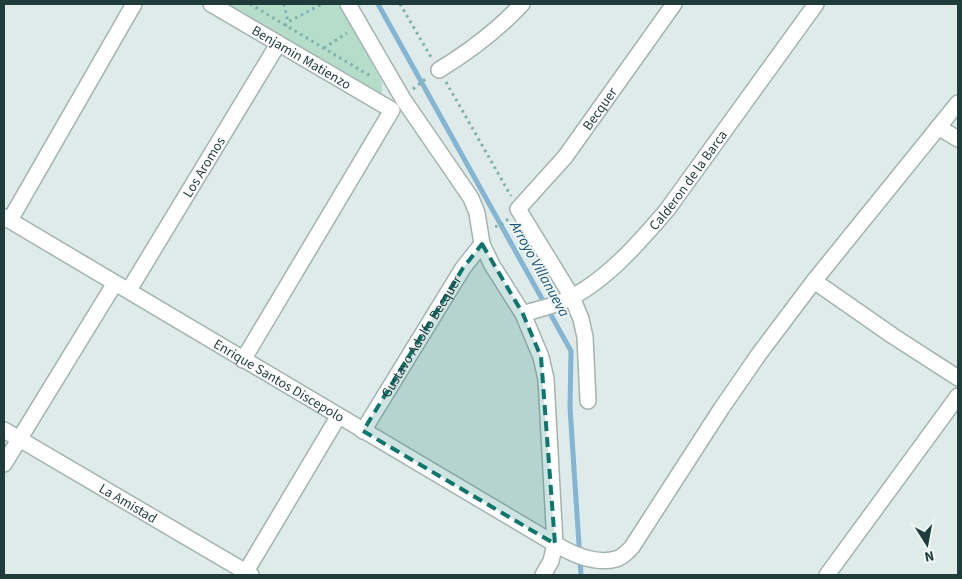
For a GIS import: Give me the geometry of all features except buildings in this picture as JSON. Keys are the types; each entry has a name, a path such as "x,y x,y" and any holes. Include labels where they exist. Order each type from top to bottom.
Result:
{"street":[{"path":"7,218 134,4"},
{"name":"Benjamin Matienzo","path":"211,4 392,110 243,360"},
{"path":"439,70 475,47 506,21 522,4"},
{"name":"Becquer","path":"518,209 565,157 674,4"},
{"name":"Calderon de la Barca","path":"528,312 572,297 618,264 656,223 816,4"},
{"path":"350,5 403,99 471,198 477,213 482,244 492,266 528,312 546,379 555,544 551,561 543,575"},
{"name":"Los Aromos","path":"129,290 278,44"},
{"path":"958,103 814,282 958,378"},
{"path":"938,127 958,139"},
{"path":"518,209 572,297 581,319 585,337 588,401"},
{"name":"Enrique Santos Discepolo","path":"7,218 338,417 555,544 580,556 605,560 623,556 632,547 726,401 814,282"},
{"name":"Gustavo Adolfo Becquer","path":"363,431 462,268 482,244"},
{"path":"4,464 115,283"},
{"path":"827,575 958,396"},
{"path":"247,574 338,417"},
{"name":"La Amistad","path":"4,430 247,574"}],"path":[{"path":"250,4 287,23 376,79 372,71"},
{"path":"278,44 287,23 284,4"},
{"path":"287,23 322,4"},
{"path":"400,4 518,209"},
{"path":"324,48 350,31"},
{"path":"415,87 426,79"},
{"path":"496,225 504,223"}],"highlighted area":[{"path":"482,244 523,314 541,357 555,544 363,431 463,268"}],"green space":[{"path":"228,4 340,4 382,82 382,95"}],"waterway":[{"name":"Arroyo Villanueva","path":"378,4 571,351 570,408 581,575"}]}
